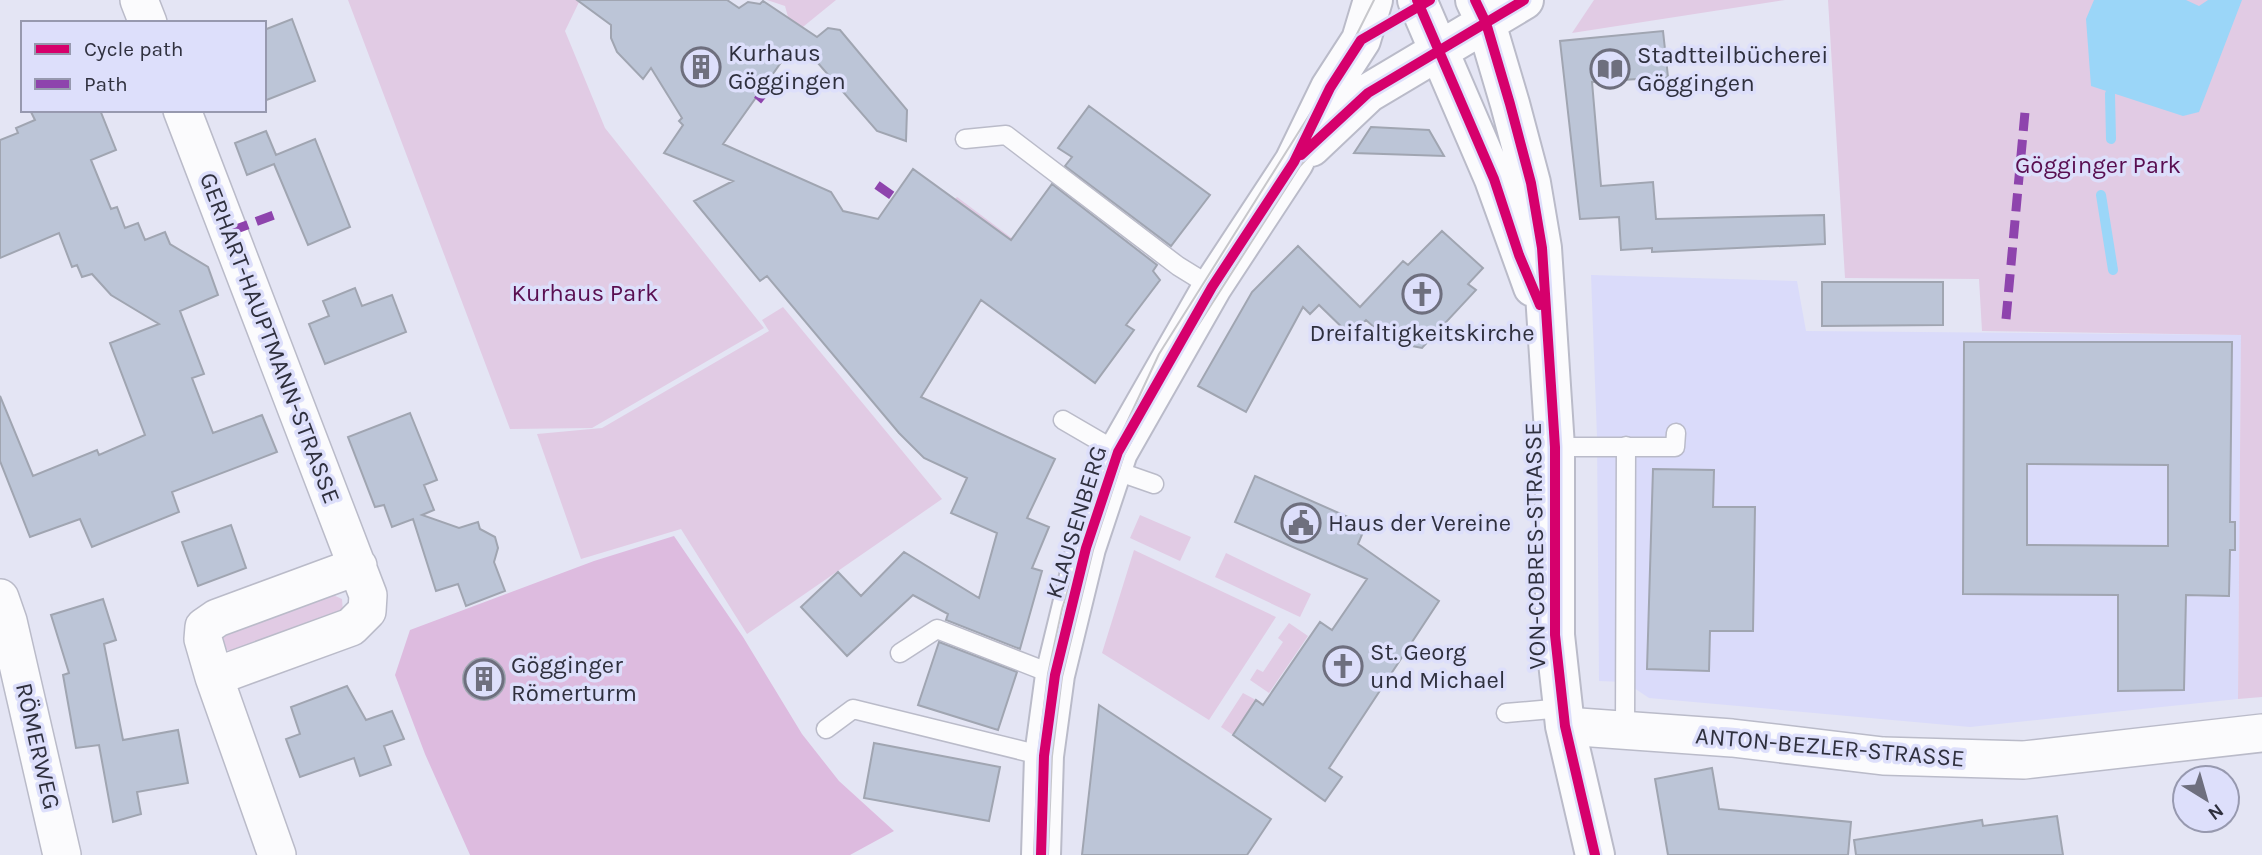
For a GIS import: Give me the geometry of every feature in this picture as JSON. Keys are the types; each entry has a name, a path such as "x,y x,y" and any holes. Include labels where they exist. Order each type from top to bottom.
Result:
{"street":[{"path":"138,0 147,21"},
{"name":"KLAUSENBERG","path":"1041,855 1044,756 1055,675 1086,548 1114,460 1212,287 1294,162 1330,88 1361,40 1373,0"},
{"name":"KLAUSENBERG","path":"1294,162 1368,93 1440,48 1481,12 1524,0"},
{"name":"KLAUSENBERG","path":"1361,40 1422,2"},
{"name":"VON-COBRES-STRASSE","path":"1422,2 1494,179 1519,256 1545,316"},
{"name":"VON-COBRES-STRASSE","path":"1481,12 1531,183 1542,248 1555,446 1555,635 1564,717 1595,855"},
{"name":"GERHART-HAUPTMANN-STRASSE","path":"184,112 368,594 367,611 351,627 214,677"},
{"path":"277,855 214,677 203,639 204,627 216,618 358,566"},
{"name":"RÖMERWEG","path":"0,598 8,621 62,855"},
{"name":"ANTON-BEZLER-STRASSE","path":"1564,717 1625,729 1883,756 2024,760 2262,733"}],"lane":[{"path":"965,139 1006,135 1178,266 1212,287"},
{"path":"1063,420 1114,460 1154,484"},
{"path":"1555,446 1675,447 1676,433"},
{"path":"1625,729 1626,446"},
{"path":"900,653 937,629 1055,675"},
{"path":"826,729 853,709 1044,756"},
{"path":"1506,713 1564,717"}],"shaded area":[{"path":"2094,0 2186,0 2199,6 2208,0 2242,0 2199,112 2183,116 2091,86 2086,19"},
{"path":"1591,275 1797,281 1806,331 2241,335 2238,699 1970,727 1649,698 1625,682 1599,681 1597,437"},
{"path":"674,536 743,637 802,734 839,781 894,831 850,855 470,855 425,754 395,675 410,630 594,561"}],"green space":[{"name":"Kurhaus Park","path":"348,0 580,0 565,31 605,128 764,328 592,428 510,429"},
{"path":"767,0 836,0 793,35 785,6"},
{"path":"1594,0 1785,0 1572,33"},
{"name":"Gögginger Park","path":"1828,0 2262,0 2262,697 2238,699 2241,335 1982,331 1979,279 1845,278"},
{"path":"957,197 1102,306 955,199"},
{"path":"783,307 942,499 747,634 681,529 581,559 537,434 602,428 769,331 762,320"},
{"path":"1140,515 1191,537 1180,561 1130,538"},
{"path":"1134,550 1276,617 1209,720 1102,653"},
{"path":"1226,553 1311,594 1300,617 1215,577"},
{"path":"331,594 342,599 343,612 232,652 223,648 223,633"},
{"path":"1289,623 1308,636 1269,693 1250,680 1257,669 1263,672 1283,642 1278,638"},
{"path":"1243,693 1256,700 1233,735 1221,727"}],"building":[{"path":"577,0 727,0 739,8 748,2 760,4 763,1 817,37 828,28 840,30 907,110 906,141 877,131 811,55 787,54 723,144 831,192 843,211 878,219 913,169 1011,240 1052,184 1157,265 1153,271 1160,280 1126,325 1134,330 1095,383 981,300 921,397 1055,459 1027,518 1049,527 1032,568 1042,571 1020,649 946,620 948,614 913,595 847,656 801,607 838,572 861,596 904,552 979,598 997,533 951,513 967,478 924,458 899,433 767,276 760,281 694,201 733,181 664,153 683,125 679,121 682,118 651,68 643,79 617,52 611,38 611,25"},
{"path":"292,19 315,81 266,100 266,29"},
{"path":"1663,31 1668,77 1592,82 1601,186 1653,182 1656,219 1824,215 1825,244 1652,252 1652,248 1621,250 1619,217 1580,219 1560,41"},
{"path":"1089,106 1210,195 1171,246 1065,166 1072,157 1058,148"},
{"path":"31,112 101,112 116,150 91,160 111,209 117,207 125,228 138,223 145,240 165,232 170,244 208,267 218,295 180,311 204,374 192,378 213,433 262,415 277,452 172,492 179,512 92,547 80,519 30,537 0,461 0,396 33,476 97,450 99,455 145,435 110,343 159,324 111,295 92,274 82,277 77,265 72,267 59,233 0,258 0,140 18,133 16,128 35,120"},
{"path":"1371,127 1429,130 1444,156 1354,153"},
{"path":"266,131 276,155 315,139 350,227 308,245 274,164 247,175 235,143"},
{"path":"1442,231 1483,268 1468,284 1476,290 1422,348 1391,342 1366,320 1350,335 1319,305 1310,314 1303,307 1246,412 1198,386 1252,292 1298,246 1360,307 1403,261 1408,265"},
{"path":"1822,282 1943,282 1943,325 1822,326"},
{"path":"355,288 362,306 392,295 406,332 325,364 309,324 329,316 323,301"},
{"path":"1964,342 2232,342 2230,522 2235,522 2235,550 2230,550 2229,596 2186,595 2184,690 2118,691 2118,595 1963,594","holes":["2027,464 2168,465 2168,546 2027,545"]},
{"path":"410,413 437,480 424,485 434,510 422,515 459,528 478,522 480,529 495,537 498,548 494,562 505,591 466,606 458,584 436,591 413,519 392,527 384,505 375,507 348,437"},
{"path":"1653,469 1714,470 1713,507 1755,507 1753,631 1710,631 1709,671 1647,669"},
{"name":"St. Georg und Michael","path":"1255,476 1366,525 1358,544 1439,601 1329,768 1342,777 1325,801 1233,735 1256,700 1263,705 1320,622 1332,630 1367,579 1235,522"},
{"path":"231,525 246,568 198,586 182,542"},
{"path":"103,599 116,640 104,644 123,740 178,730 188,783 137,792 141,814 113,822 99,745 76,748 63,675 69,673 51,615"},
{"path":"939,642 1017,672 998,730 918,705"},
{"name":"Gögginger Römerturm","path":"484,658 499,664 505,679 499,694 484,700 469,694 463,679 469,664"},
{"path":"347,686 366,720 392,711 404,739 384,746 391,765 360,776 354,758 300,777 286,739 300,734 291,707"},
{"path":"1099,705 1271,819 1247,855 1082,855"},
{"path":"874,743 1000,767 989,821 864,798"},
{"path":"1712,768 1719,809 1851,822 1848,855 1668,855 1655,779"},
{"path":"2057,816 2063,855 1856,855 1854,840 1982,820 1983,826"}],"waterway":[{"path":"2110,94 2111,139"},
{"path":"2101,195 2113,270"}],"tram line":[{"path":"1034,855 1038,755 1048,674 1062,609 1106,467 1159,354 1344,60 1374,0"},
{"path":"1048,855 1052,756 1062,677 1093,550 1124,455 1174,363 1300,166 1368,93 1524,0"}],"marked path":[{"path":"757,94 764,100"},
{"path":"2006,319 2025,112"},
{"path":"877,185 894,197"},
{"path":"231,231 274,215"}],"cycle path":[{"path":"1417,0 1494,179 1519,255 1540,305"},
{"path":"1041,855 1044,756 1055,675 1086,548 1118,452 1212,287 1294,162 1330,88 1361,40 1430,0"},
{"path":"1475,0 1486,23 1510,104 1531,183 1542,248 1555,447 1555,635 1565,726 1595,855"},
{"path":"1301,155 1368,93 1524,0"}],"place":[{"name":"Kurhaus Göggingen","path":"701,67"},
{"name":"Stadtteilbücherei Göggingen","path":"1610,69"},
{"name":"Dreifaltigkeitskirche","path":"1422,294"},
{"name":"Haus der Vereine","path":"1301,523"},
{"name":"St. Georg und Michael","path":"1343,666"},
{"name":"Gögginger Römerturm","path":"484,679"}]}
